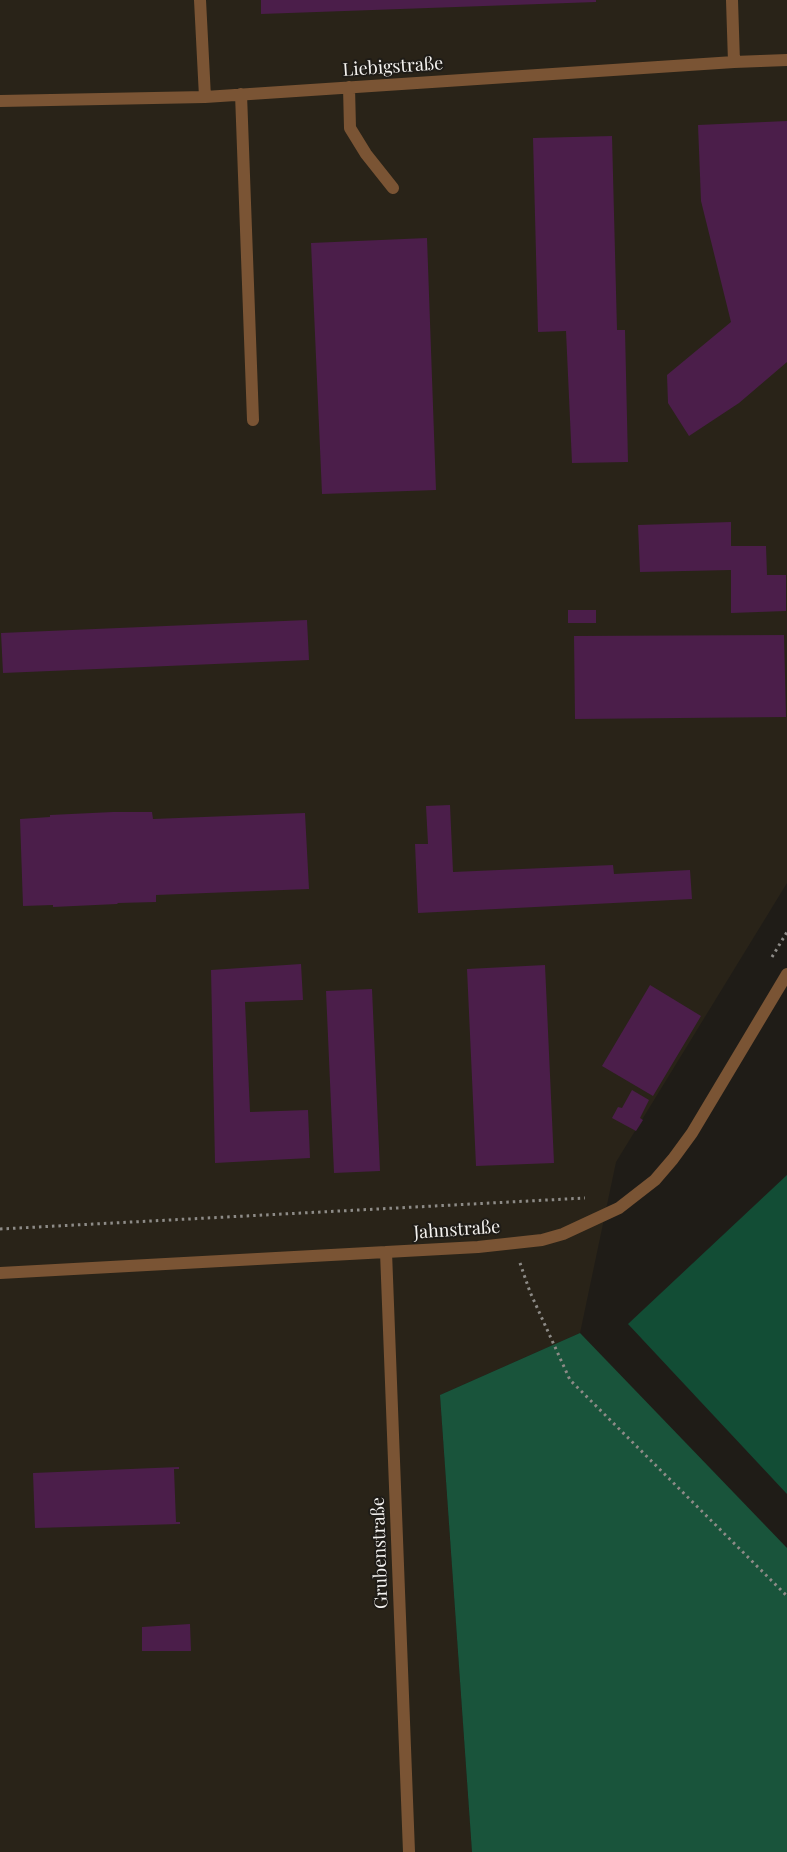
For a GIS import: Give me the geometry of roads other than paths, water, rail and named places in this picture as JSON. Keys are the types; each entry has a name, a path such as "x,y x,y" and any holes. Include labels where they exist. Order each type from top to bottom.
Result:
{"street":[{"path":"200,0 205,96"},
{"path":"732,0 734,62"},
{"name":"Liebigstraße","path":"0,101 205,96 787,60"},
{"path":"349,87 350,128 366,154 393,188"},
{"path":"241,94 253,420"},
{"name":"Jahnstraße","path":"0,1272 478,1247 542,1240 562,1234 619,1208 654,1180 673,1159 692,1133 787,974"},
{"name":"Grubenstraße","path":"386,1252 409,1852"}]}
